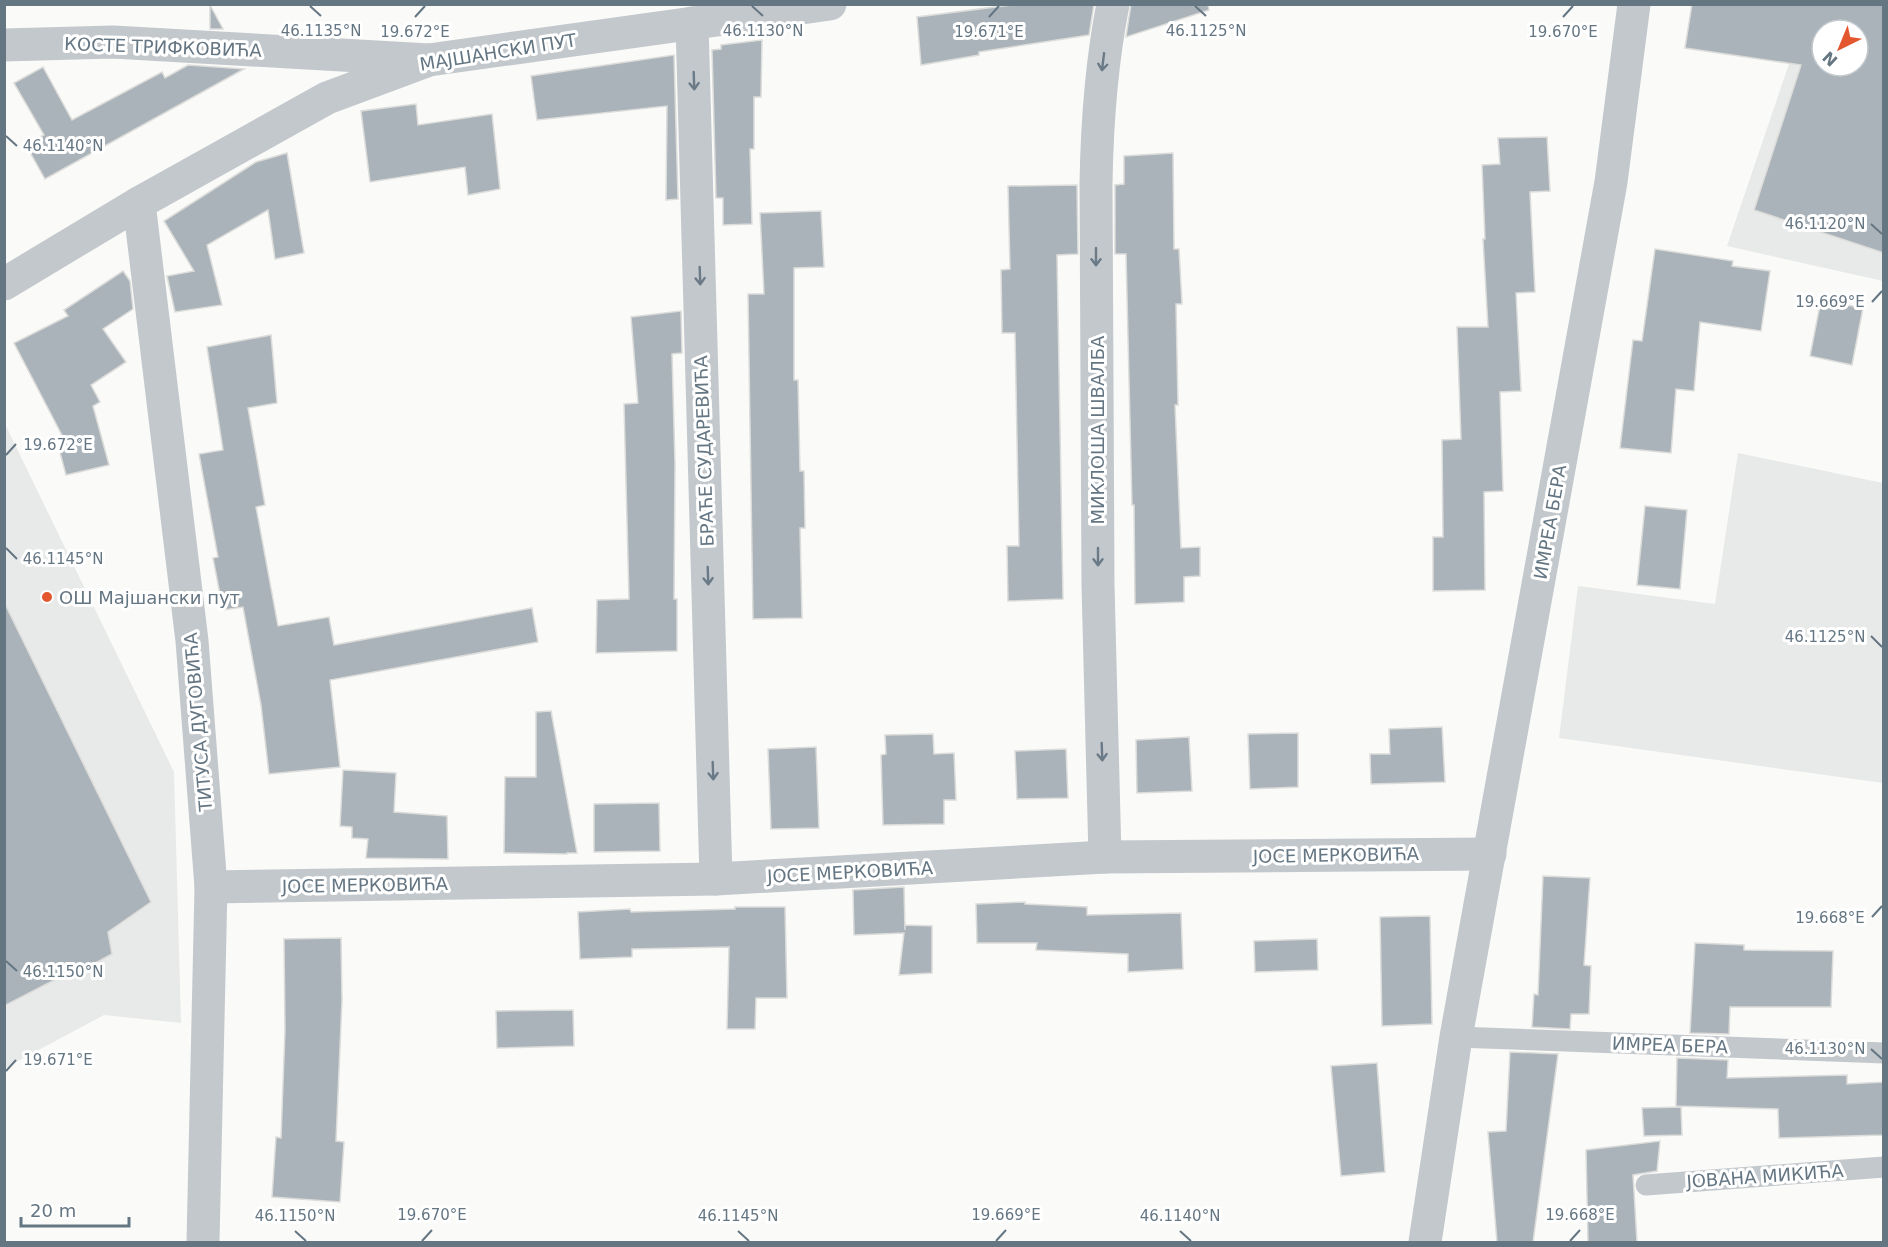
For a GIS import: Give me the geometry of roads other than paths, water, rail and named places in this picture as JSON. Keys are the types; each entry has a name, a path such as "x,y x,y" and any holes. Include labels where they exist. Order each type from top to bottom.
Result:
{"street":[{"name":"МАЈШАНСКИ ПУТ","path":"4,284 139,203 327,98 429,60 830,4"},
{"name":"МИКЛОША ШВАЛБА","path":"1105,857 1098,585 1096,184 1097,122 1103,56 1113,4"},
{"name":"ИМРЕА БЕРА","path":"1425,1242 1456,1037 1611,183 1634,4"},
{"name":"БРАЋЕ СУДАРЕВИЋА","path":"692,23 716,879"},
{"name":"КОСТЕ ТРИФКОВИЋА","path":"4,45 113,42 429,60"},
{"name":"ТИТУСА ДУГОВИЋА","path":"139,203 192,641 211,887 203,1242"},
{"name":"ЈОСЕ МЕРКОВИЋА","path":"211,887 716,879 1105,857 1490,854"}],"lane":[{"name":"ИМРЕА БЕРА","path":"1456,1037 1884,1053"},
{"name":"ЈОВАНА МИКИЋА","path":"1646,1185 1884,1167"}],"place":[{"name":"ОШ Мајшански пут","path":"47,597"}]}
